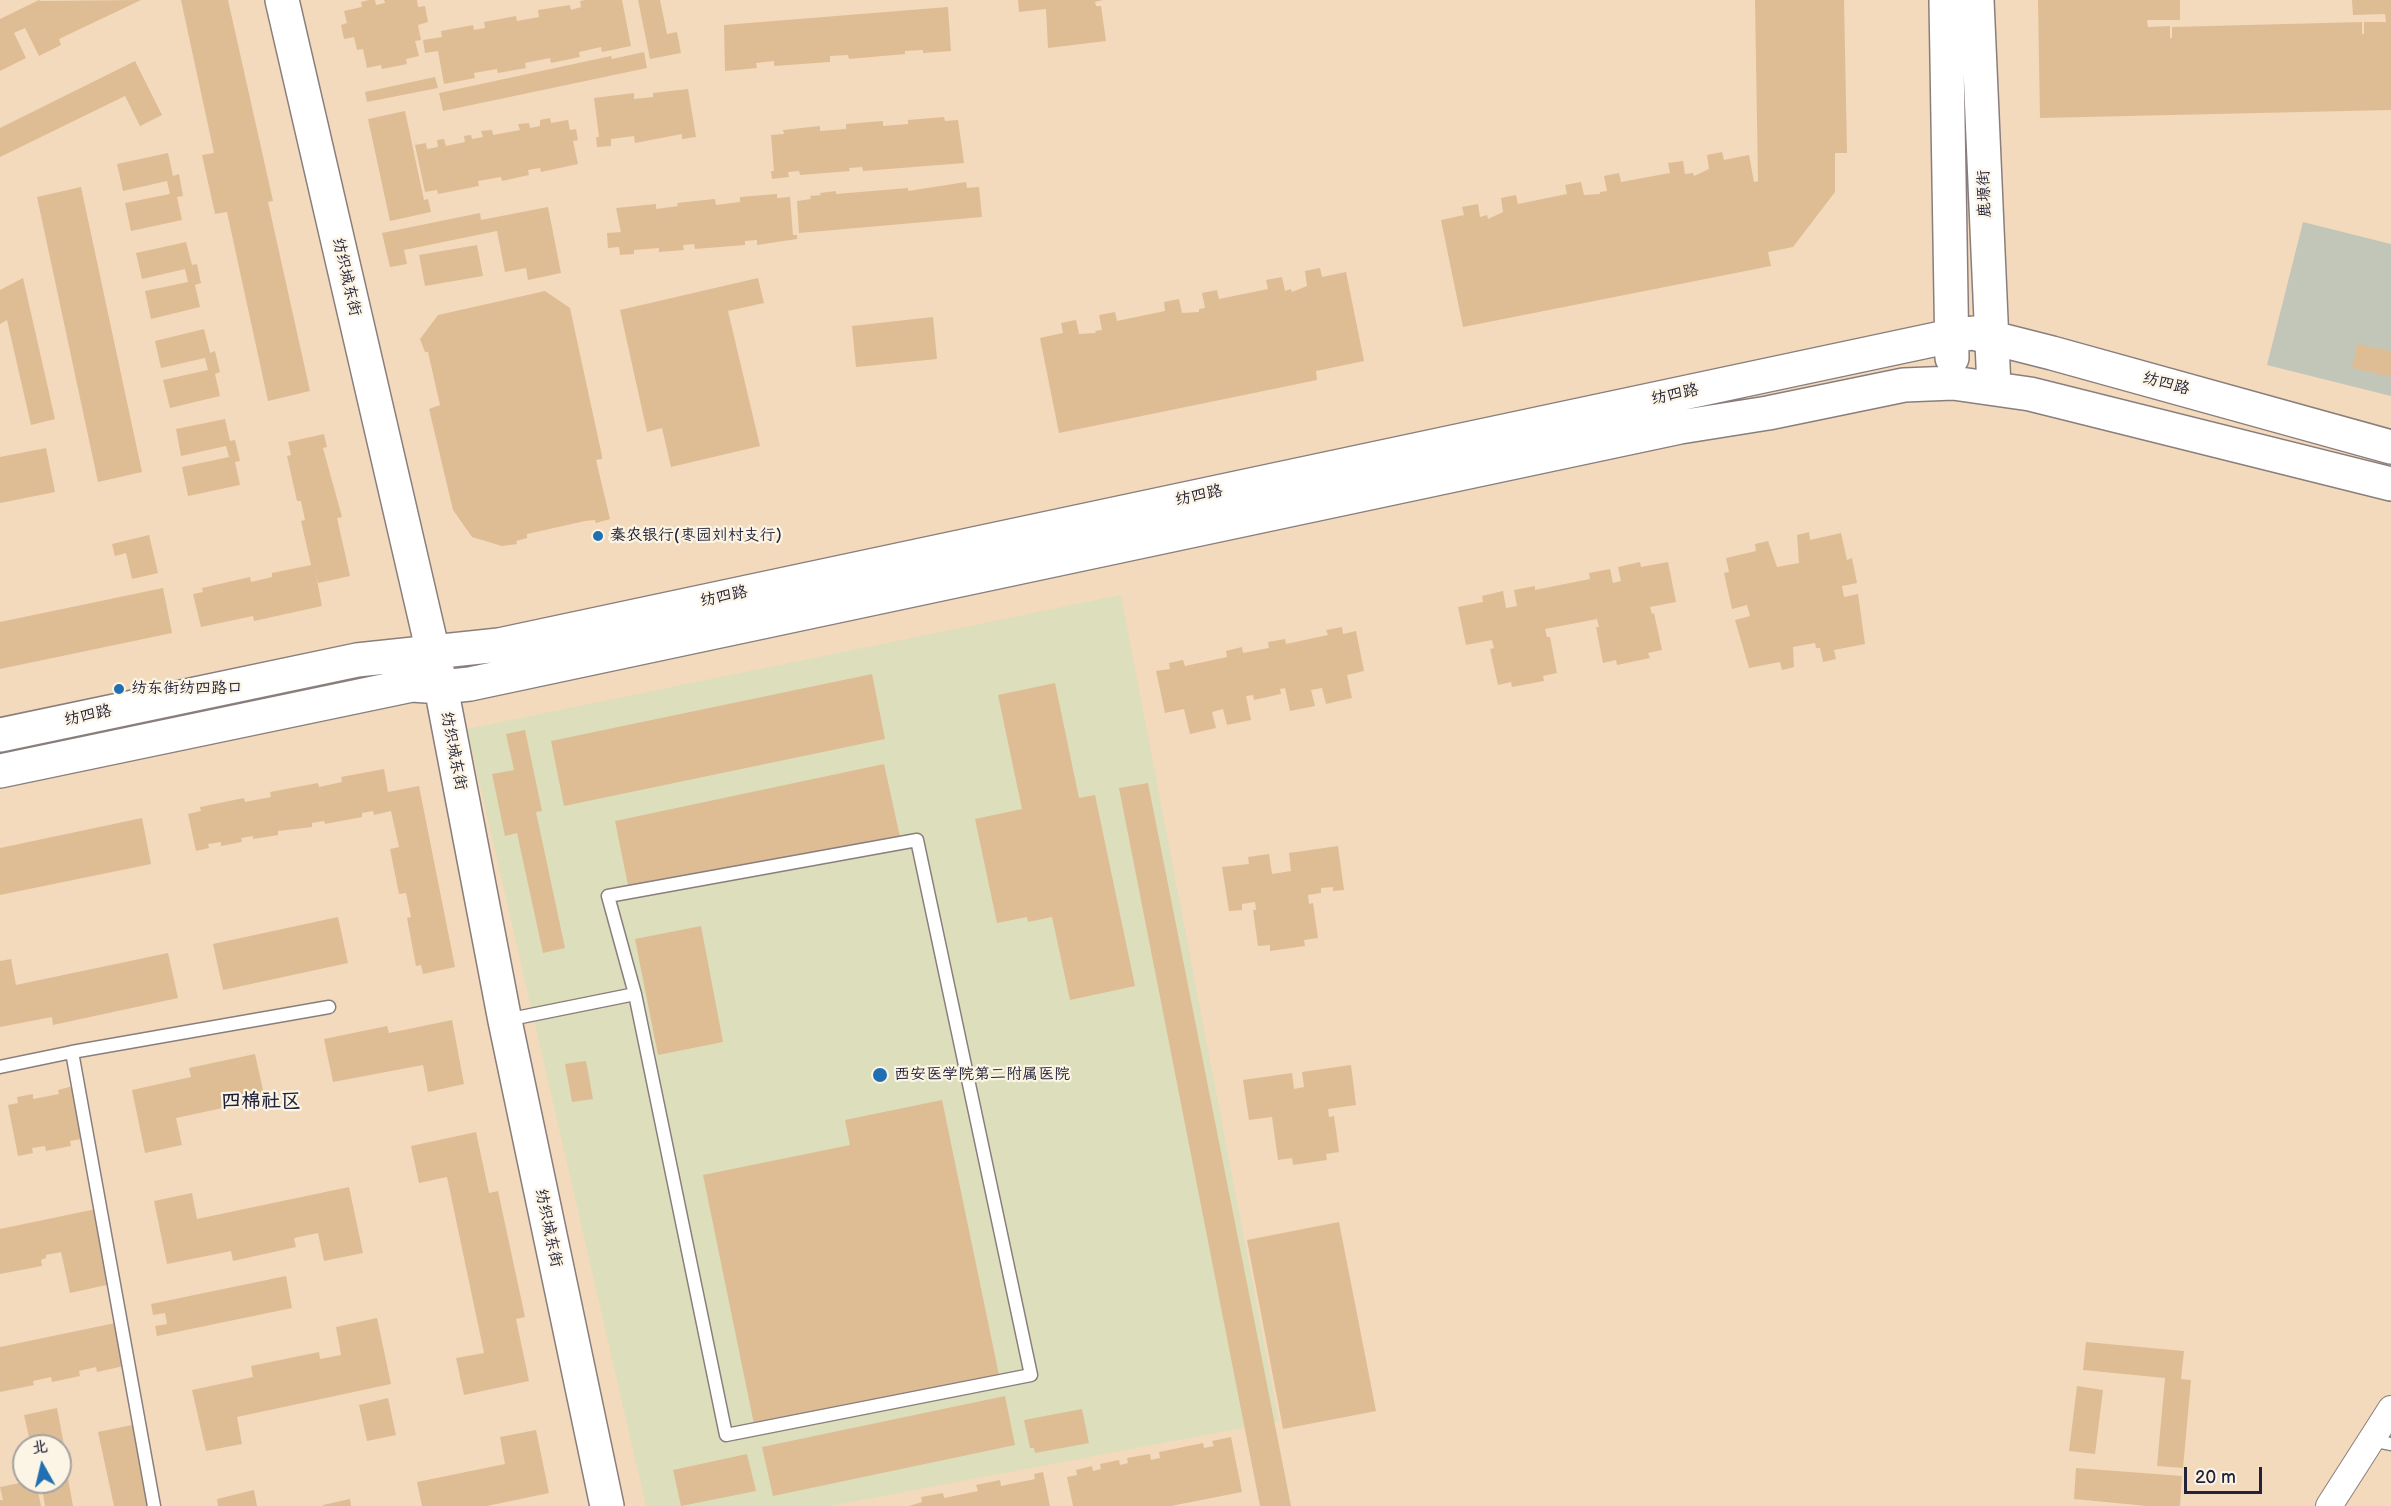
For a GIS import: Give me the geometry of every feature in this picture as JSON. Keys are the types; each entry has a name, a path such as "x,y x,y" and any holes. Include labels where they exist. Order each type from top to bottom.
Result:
{"street":[{"name":"纺织城东街","path":"282,0 441,687 505,1021 607,1506"},
{"path":"1946,0 1953,383"},
{"name":"鹿塬街","path":"1977,0 1994,388"},
{"name":"纺四路","path":"0,735 357,660 511,642 1973,333 2391,447"},
{"name":"纺四路","path":"0,771 412,685 441,687 470,684 1680,427 1768,413 1904,385 1953,383 2030,394 2391,484"},
{"path":"2329,1506 2381,1442 2391,1409"}],"lane":[{"path":"917,840 1031,1376 726,1435 635,994 608,897 917,840"},
{"path":"505,1021 635,994"},
{"path":"0,1067 72,1052 329,1007"},
{"path":"72,1052 154,1506"}],"shaded area":[{"path":"2303,222 2391,244 2391,396 2267,365"},
{"name":"西安医学院第二附属医院","path":"1121,595 1279,1421 830,1506 646,1506 467,729"}],"building":[{"path":"39,0 141,0 59,39 61,45 39,56 25,28 14,33 26,58 0,71 0,19"},
{"path":"181,0 228,0 273,201 268,202 310,391 268,401 227,212 215,214 202,155 214,153"},
{"path":"375,0 376,5 385,3 384,0 417,0 418,7 425,6 428,22 418,25 421,40 415,41 419,56 406,59 407,64 382,69 381,65 367,68 363,49 357,50 354,37 344,39 341,25 347,23 344,11 362,7 361,2"},
{"path":"622,0 631,46 602,52 601,47 579,52 580,57 551,63 550,58 525,63 526,68 498,73 497,69 474,73 475,78 444,84 438,51 425,53 423,40 442,37 441,31 473,25 474,30 485,28 484,22 516,16 517,21 539,17 538,10 570,5 571,10 581,7 580,1"},
{"path":"638,0 660,0 667,34 677,32 681,53 650,59"},
{"path":"1018,0 1103,0 1095,2 1096,6 1101,6 1106,41 1048,48 1046,9 1019,12"},
{"path":"1755,0 1844,0 1847,153 1835,153 1835,192 1793,247 1768,252 1771,266 1463,327 1441,220 1464,215 1462,207 1478,204 1480,217 1487,215 1488,219 1503,212 1501,198 1516,195 1518,204 1567,194 1565,185 1581,182 1584,195 1600,194 1600,192 1607,191 1604,176 1619,173 1621,182 1670,173 1668,163 1683,161 1685,174 1693,173 1694,176 1709,169 1707,155 1722,152 1724,160 1749,155 1754,182 1758,181"},
{"path":"2038,0 2180,0 2180,20 2147,20 2148,27 2170,26 2170,38 2172,38 2172,27 2362,22 2362,34 2364,34 2364,22 2386,22 2385,14 2353,15 2352,0 2391,0 2391,110 2040,118"},
{"path":"948,7 951,51 923,53 923,50 905,51 905,54 849,59 848,55 830,56 830,62 774,66 774,61 756,63 757,68 725,71 724,25"},
{"path":"644,52 647,68 443,111 439,93 611,56 612,59"},
{"path":"135,61 162,115 140,126 125,96 0,157 0,128"},
{"path":"435,77 438,88 367,102 365,92"},
{"path":"688,89 696,137 682,139 682,134 635,143 634,136 611,139 611,146 597,147 596,137 599,137 594,98 634,93 634,99 653,97 653,93"},
{"path":"405,111 424,200 428,199 431,212 390,221 368,119"},
{"path":"944,117 945,121 958,120 964,163 863,171 862,167 849,168 850,171 800,175 799,171 788,172 789,177 772,179 771,171 774,171 771,135 784,134 783,130 820,126 820,131 846,129 846,124 883,121 883,126 908,124 908,120"},
{"path":"550,118 551,123 568,120 570,130 576,129 578,140 573,141 578,164 541,172 540,168 528,170 529,175 502,181 501,177 478,181 479,186 438,194 437,190 425,192 415,145 426,143 427,149 438,147 437,140 444,139 446,146 465,142 464,136 471,135 472,139 483,137 481,131 492,130 493,135 520,130 518,124 529,123 530,128 540,126 540,120"},
{"path":"168,153 173,176 179,174 183,196 177,197 182,220 131,231 125,203 170,194 167,181 123,191 117,164"},
{"path":"966,182 967,188 979,187 982,217 799,233 797,201 811,199 810,196 836,191 836,194 908,188 908,191"},
{"path":"81,187 142,472 98,482 37,197"},
{"path":"777,194 777,198 790,197 793,235 797,235 797,239 757,245 757,240 745,241 745,245 695,249 694,244 683,245 684,250 659,252 659,248 634,250 634,254 620,255 619,247 608,248 607,233 621,232 616,208 656,204 656,209 678,206 677,203 715,199 716,205 740,202 740,197"},
{"path":"548,207 561,273 528,280 526,268 505,272 497,231 404,250 407,264 390,267 382,233 480,213 481,220"},
{"path":"186,242 192,265 197,264 201,283 195,285 200,307 151,319 145,291 188,282 185,269 142,279 136,253"},
{"path":"477,245 483,276 425,286 419,255"},
{"path":"1320,268 1322,277 1346,272 1364,361 1316,371 1317,380 1059,433 1040,338 1063,333 1061,323 1076,320 1079,334 1096,333 1095,331 1102,330 1099,315 1115,312 1117,321 1165,311 1164,302 1179,299 1182,313 1199,312 1199,309 1205,308 1202,293 1217,290 1219,299 1268,289 1266,280 1282,277 1285,291 1291,289 1292,292 1307,286 1305,271"},
{"path":"23,278 55,419 31,425 7,320 0,324 0,290"},
{"path":"758,278 764,303 728,311 760,446 671,467 662,428 647,432 620,310"},
{"path":"545,291 570,308 602,456 602,459 596,460 610,519 596,523 595,520 585,521 527,534 527,538 516,541 517,544 502,546 472,537 453,510 429,409 440,405 428,352 425,352 420,339 438,315"},
{"path":"933,317 937,359 856,367 852,326"},
{"path":"204,329 210,353 215,351 220,372 215,374 220,396 170,408 163,380 208,370 205,358 161,368 155,341"},
{"path":"2357,344 2391,351 2391,377 2352,368"},
{"path":"225,419 230,441 235,440 240,461 235,462 240,485 188,496 182,467 229,457 226,446 181,456 176,429"},
{"path":"324,434 327,447 323,448 342,517 337,518 350,576 318,583 314,564 322,606 254,621 253,616 201,627 193,594 203,592 202,588 250,577 251,582 272,577 272,573 311,565 301,521 305,520 301,501 297,501 287,456 291,455 288,442"},
{"path":"46,448 55,492 0,503 0,457"},
{"path":"1809,532 1810,540 1841,533 1847,560 1852,558 1857,583 1842,586 1844,597 1858,594 1865,644 1834,650 1836,659 1823,662 1820,648 1816,648 1815,643 1793,647 1794,667 1782,670 1780,662 1749,668 1735,620 1750,616 1747,605 1732,609 1724,573 1729,572 1726,558 1756,551 1755,544 1768,541 1777,567 1799,563 1797,535"},
{"path":"149,535 158,573 132,579 126,553 115,556 112,544"},
{"path":"1640,562 1641,567 1668,562 1676,602 1650,607 1652,614 1654,613 1662,650 1648,653 1650,658 1617,665 1616,660 1603,663 1596,627 1599,627 1597,619 1545,629 1547,637 1550,637 1557,673 1543,676 1544,681 1512,687 1511,682 1498,685 1490,649 1494,648 1492,640 1466,645 1458,607 1483,602 1482,596 1503,591 1506,608 1517,606 1514,590 1535,586 1535,590 1590,579 1589,573 1610,569 1613,583 1621,581 1618,567"},
{"path":"163,588 172,633 0,669 0,622"},
{"path":"1342,627 1343,634 1356,631 1364,671 1347,675 1352,698 1326,704 1322,688 1311,690 1315,706 1290,711 1285,688 1280,689 1281,694 1254,700 1253,695 1246,696 1251,720 1227,725 1223,709 1212,712 1216,728 1190,734 1184,709 1165,713 1156,671 1170,669 1169,663 1183,660 1185,666 1227,657 1226,651 1242,647 1243,653 1269,648 1268,642 1285,639 1286,644 1328,635 1326,630"},
{"path":"872,674 885,739 564,806 551,741"},
{"path":"1055,683 1079,798 1095,795 1135,986 1070,1000 1052,917 1028,922 1027,917 997,923 975,819 1022,809 998,695"},
{"path":"525,730 542,811 536,812 565,948 543,953 517,833 505,836 492,774 514,770 506,734"},
{"path":"884,764 900,837 630,895 615,821"},
{"path":"384,769 388,792 419,786 455,967 423,974 421,965 416,966 407,918 411,917 406,893 399,894 390,849 399,847 391,811 374,815 373,811 362,813 362,817 325,824 324,821 312,823 312,827 278,831 278,835 253,839 253,836 241,838 242,842 221,846 221,842 208,844 209,848 196,851 188,814 201,811 200,807 244,798 245,802 271,797 270,792 318,783 319,787 342,782 341,777"},
{"path":"1148,783 1291,1506 1260,1506 1119,788"},
{"path":"142,818 151,864 0,895 0,848"},
{"path":"1338,846 1344,890 1333,891 1333,887 1321,888 1321,893 1308,895 1309,904 1313,903 1318,938 1304,940 1305,946 1270,951 1270,945 1258,946 1253,910 1256,910 1255,902 1242,904 1242,910 1229,911 1222,867 1249,864 1248,857 1269,854 1272,874 1291,871 1289,853"},
{"path":"338,917 348,963 223,990 213,944"},
{"path":"701,926 723,1042 658,1055 635,939"},
{"path":"168,953 178,998 53,1025 52,1017 0,1027 0,961 11,959 16,985"},
{"path":"452,1020 464,1084 428,1092 423,1065 333,1082 324,1039 387,1026 389,1033"},
{"path":"255,1054 265,1099 176,1118 182,1145 145,1153 132,1090 191,1077 189,1068"},
{"path":"586,1061 593,1099 572,1102 565,1064"},
{"path":"1351,1065 1356,1105 1328,1109 1329,1117 1334,1116 1339,1152 1326,1154 1327,1160 1293,1165 1292,1158 1278,1160 1272,1117 1249,1120 1243,1080 1292,1073 1294,1089 1304,1087 1302,1072"},
{"path":"73,1086 92,1143 83,1145 81,1139 70,1141 71,1146 46,1151 45,1146 32,1148 33,1153 18,1156 8,1105 18,1103 17,1097 33,1094 33,1099 59,1094 58,1090"},
{"path":"942,1100 1000,1380 755,1429 703,1175 850,1145 845,1120"},
{"path":"476,1132 489,1193 498,1191 525,1317 516,1319 529,1381 464,1395 456,1358 484,1353 447,1177 419,1183 411,1146"},
{"path":"349,1187 363,1253 324,1261 318,1233 294,1238 296,1247 233,1261 231,1251 167,1264 154,1201 192,1193 197,1219"},
{"path":"96,1209 102,1238 98,1238 111,1284 70,1293 61,1252 46,1255 46,1258 41,1260 42,1266 0,1274 0,1229"},
{"path":"1339,1222 1376,1411 1283,1429 1247,1240"},
{"path":"286,1276 292,1308 157,1336 155,1326 167,1324 165,1313 153,1315 151,1304"},
{"path":"377,1318 391,1384 237,1417 242,1444 206,1451 192,1390 253,1377 251,1366 319,1352 320,1359 341,1355 336,1327"},
{"path":"115,1323 124,1366 97,1372 96,1367 79,1371 80,1376 52,1382 51,1377 33,1381 34,1385 0,1392 0,1347"},
{"path":"2086,1342 2184,1351 2181,1379 2191,1380 2183,1468 2157,1466 2165,1378 2083,1370"},
{"path":"2077,1386 2103,1390 2095,1454 2069,1451"},
{"path":"1005,1396 1015,1445 773,1496 762,1447"},
{"path":"388,1398 396,1435 367,1441 359,1405"},
{"path":"57,1408 62,1434 28,1434 24,1415"},
{"path":"1082,1409 1089,1443 1035,1453 1034,1448 1030,1448 1024,1420"},
{"path":"137,1424 155,1506 114,1506 98,1432"},
{"path":"536,1430 549,1493 487,1506 422,1506 417,1482 505,1464 500,1437"},
{"path":"1231,1437 1242,1492 1171,1506 1073,1506 1067,1477 1077,1475 1076,1470 1092,1466 1093,1471 1101,1469 1100,1464 1119,1460 1120,1465 1128,1463 1127,1458 1150,1454 1151,1460 1160,1458 1159,1452 1203,1443 1204,1448 1214,1446 1212,1441"},
{"path":"747,1454 756,1491 681,1506 673,1470"},
{"path":"2076,1468 2182,1476 2180,1506 2147,1506 2074,1499"},
{"path":"1043,1472 1050,1506 909,1506 922,1502 921,1497 943,1493 944,1498 978,1491 976,1485 1000,1480 1001,1486 1035,1479 1034,1474"},
{"path":"12,1484 12,1494 38,1494 41,1506 0,1506 0,1500 3,1500 0,1487"},
{"path":"254,1490 257,1506 218,1506 217,1499"},
{"path":"43,1494 71,1494 73,1506 45,1506"},
{"path":"350,1499 351,1506 323,1506 323,1505"}],"place":[{"name":"秦农银行(枣园刘村支行)","path":"598,536"},
{"name":"纺东街纺四路口","path":"119,689"},
{"name":"西安医学院第二附属医院","path":"880,1075"}],"district":[{"name":"四棉社区","path":"261,1102"}]}
